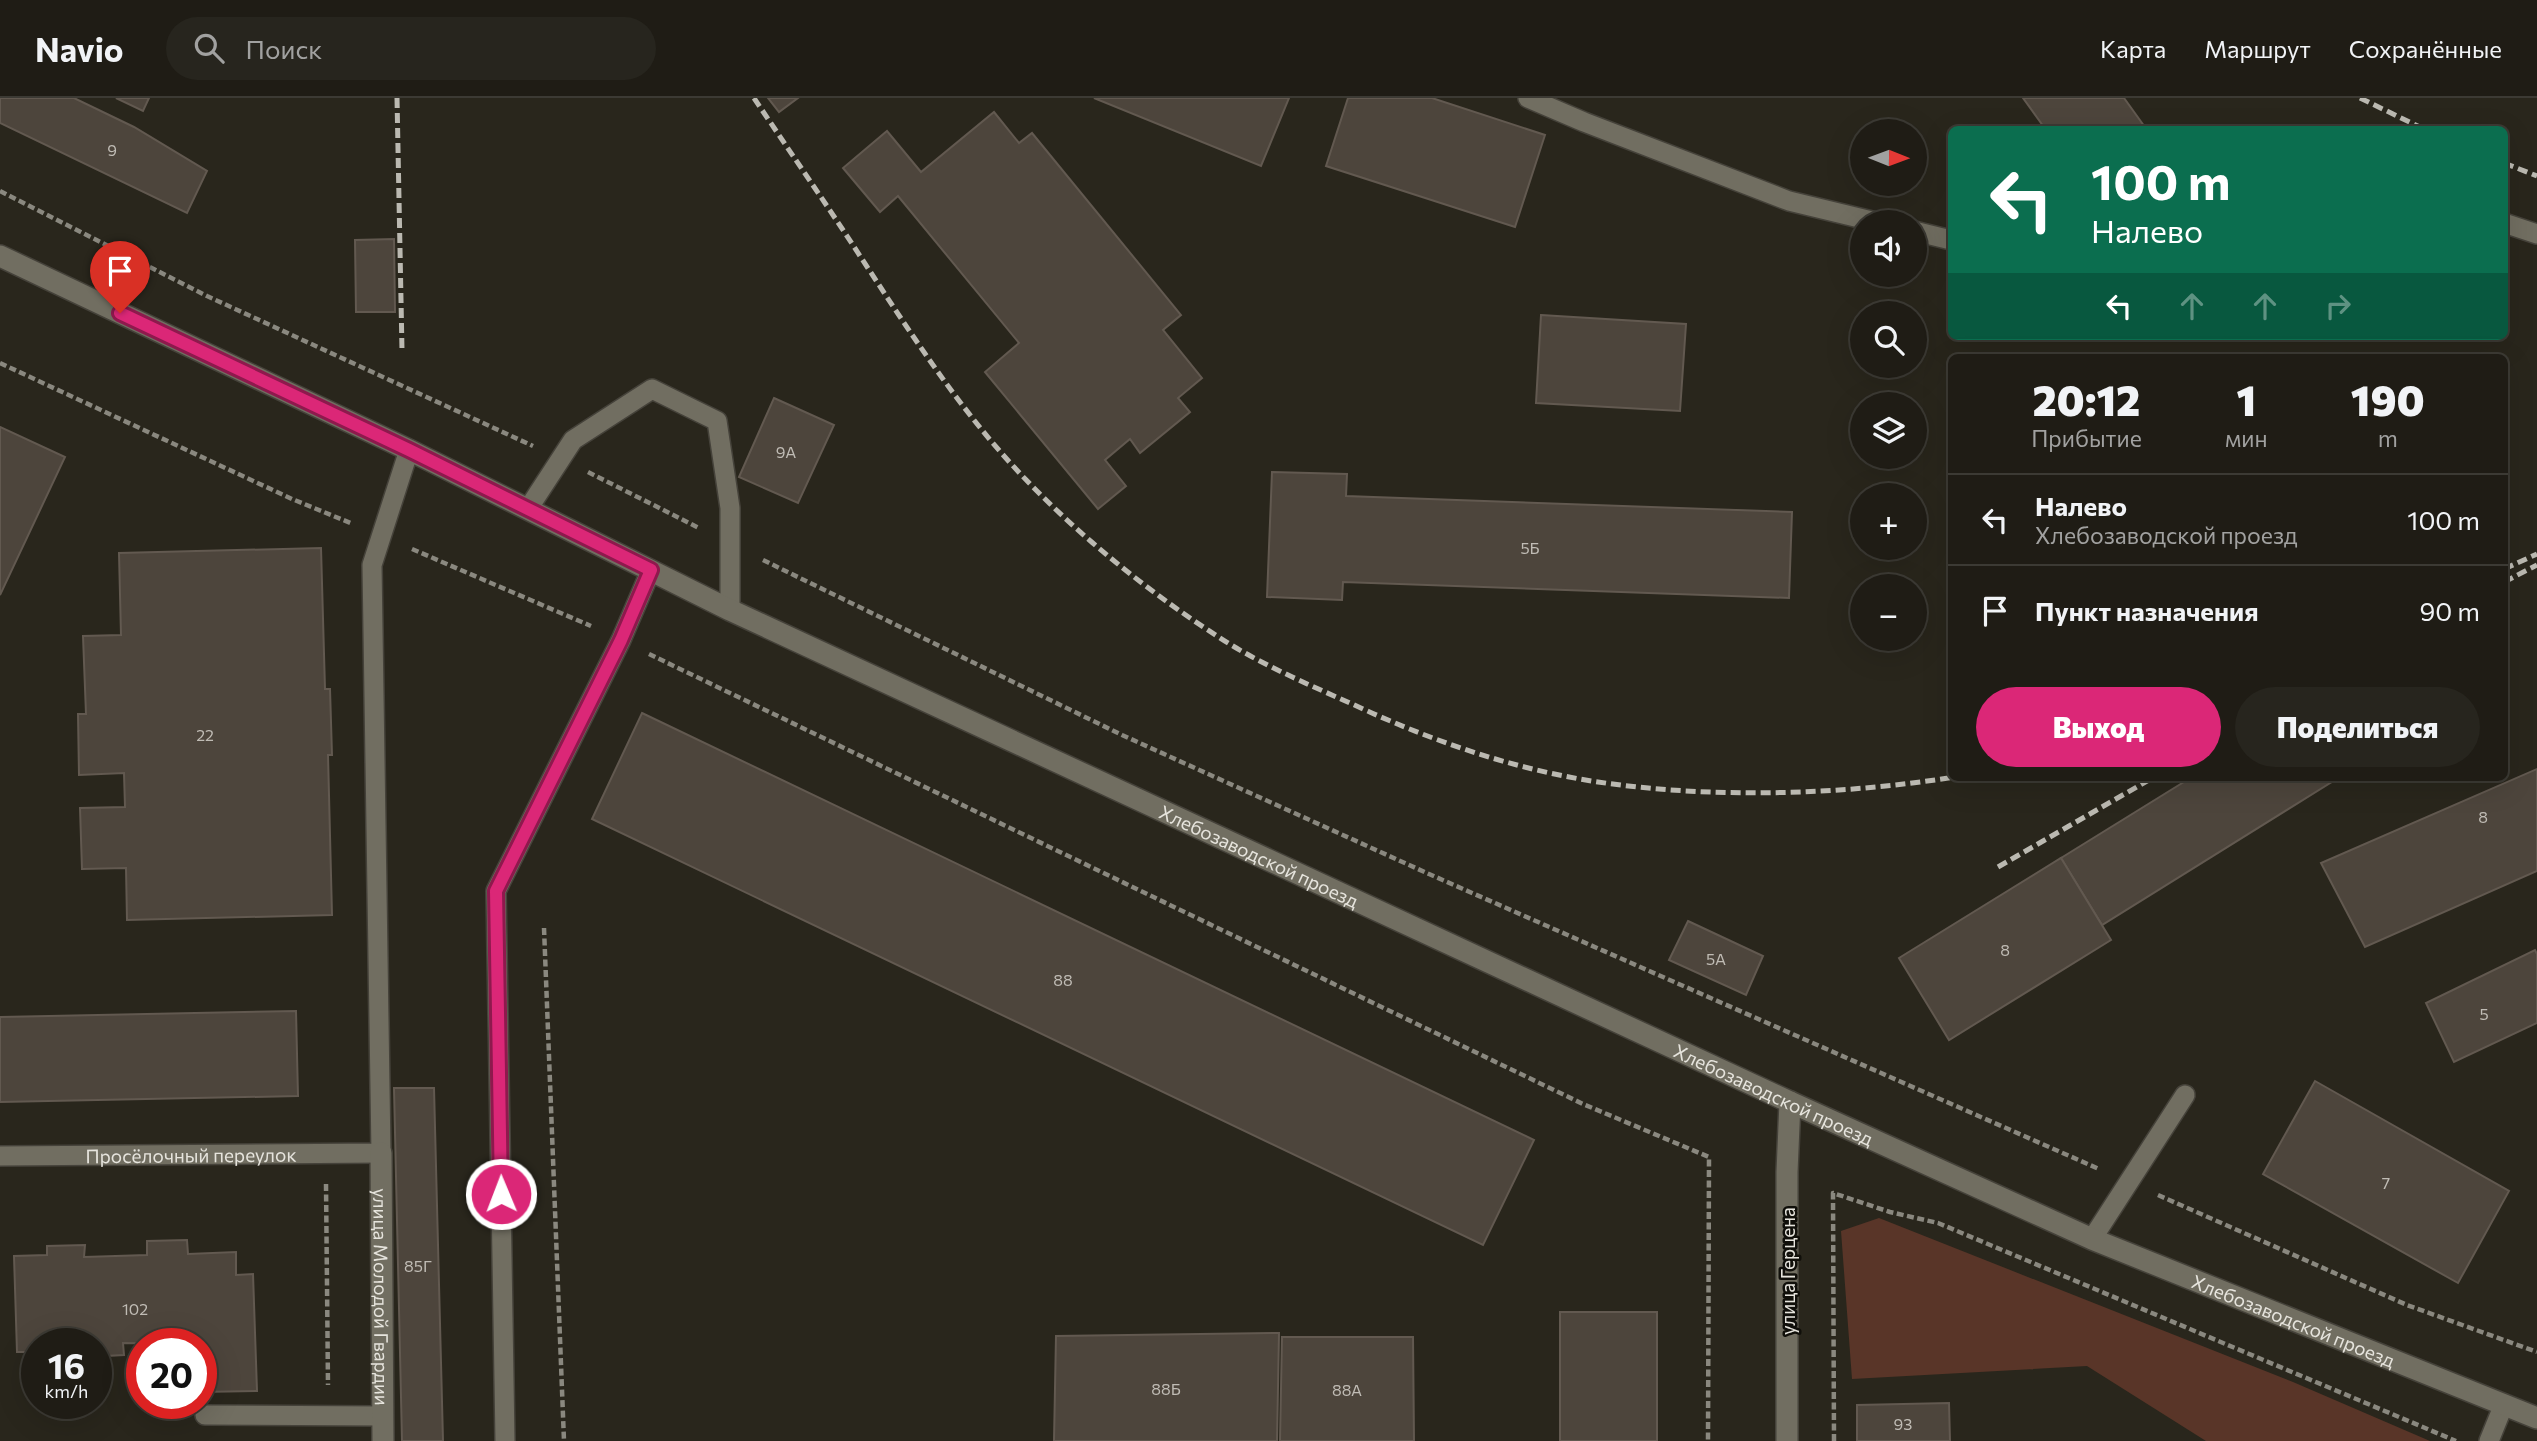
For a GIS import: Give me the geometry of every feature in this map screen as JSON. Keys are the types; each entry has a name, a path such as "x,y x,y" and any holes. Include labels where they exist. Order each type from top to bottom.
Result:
{"street":[{"name":"Хлебозаводской проезд","path":"0,256 409,450 730,610 1790,1102 2092,1239 2537,1418"},
{"name":"улица Герцена","path":"1787,1441 1787,1172 1790,1102"},
{"name":"улица Молодой Гвардии","path":"381,1153 383,1441"}],"lane":[{"path":"1528,98 1789,201 1850,216"},
{"path":"2508,224 2537,234"},
{"path":"1927,234 1948,239"},
{"path":"528,509 573,440 652,389 717,421 730,508 730,610"},
{"path":"381,1153 372,565 409,450"},
{"path":"505,1441 496,891 621,640 651,570"},
{"path":"2092,1239 2185,1095"},
{"name":"Просёлочный переулок","path":"0,1156 381,1153"},
{"path":"2489,1441 2504,1404"},
{"path":"217,1415 383,1416"}],"path":[{"path":"0,191 207,296 561,458 729,544 1220,780 1679,986 2407,1305 2537,1352"},
{"path":"0,363 292,499 621,640 1583,1104 1709,1157 1708,1441"},
{"path":"544,928 564,1441"},
{"path":"325,1155 328,1415"},
{"path":"1834,1441 1833,1193 1890,1212 1938,1223 2457,1441"}],"shaded area":[{"path":"1879,1218 2293,1382 2430,1441 2206,1441 2087,1366 1852,1379 1841,1231"}],"building":[{"path":"0,98 74,98 134,127 207,171 187,213 0,123"},
{"path":"116,98 149,98 143,111"},
{"path":"768,98 798,98 779,112"},
{"path":"1094,98 1289,98 1261,166"},
{"path":"1348,98 1432,98 1545,135 1515,227 1326,166"},
{"path":"2023,98 2124,98 2144,126 2043,126"},
{"path":"994,112 1019,143 1032,133 1181,315 1163,330 1202,378 1178,398 1190,412 1140,453 1130,439 1105,460 1126,486 1098,509 985,372 1019,343 898,196 880,212 843,168 887,131 921,172"},
{"path":"394,239 395,312 356,312 355,240"},
{"path":"1541,315 1686,324 1680,411 1536,403"},
{"path":"774,398 834,425 798,503 739,477"},
{"path":"0,427 65,457 0,595"},
{"path":"1272,472 1347,474 1346,496 1792,512 1789,598 1343,582 1342,600 1267,597"},
{"path":"321,548 325,689 330,689 332,755 328,755 332,915 127,920 126,868 82,869 80,808 125,807 124,773 79,775 78,714 86,714 83,636 121,635 119,553"},
{"path":"642,713 1534,1140 1483,1245 592,819"},
{"path":"2537,769 2537,871 2365,947 2321,863"},
{"path":"2186,781 2333,781 2102,925 2061,858"},
{"path":"2061,858 2111,940 1949,1040 1899,958"},
{"path":"1688,921 1763,956 1746,995 1669,960"},
{"path":"2535,950 2537,1023 2454,1062 2426,1003"},
{"path":"296,1011 298,1096 0,1102 0,1017"},
{"path":"2315,1081 2509,1191 2458,1283 2263,1174"},
{"path":"394,1088 434,1088 443,1441 402,1441"},
{"path":"187,1240 188,1254 236,1252 236,1275 253,1274 257,1391 217,1392 217,1328 126,1328 124,1355 112,1356 112,1328 21,1328 21,1352 17,1352 14,1256 47,1255 47,1246 85,1245 84,1257 147,1255 147,1241"},
{"path":"1560,1312 1657,1312 1657,1441 1560,1441"},
{"path":"1279,1333 1277,1441 1054,1441 1056,1336"},
{"path":"1282,1337 1413,1337 1414,1441 1280,1441"},
{"path":"1949,1403 1950,1441 1857,1441 1857,1405"}],"railway":[{"path":"397,98 402,350"},
{"path":"754,98 935,367 1007,459 1062,515 1122,567 1185,615 1249,655 1299,680 1441,741 1503,761 1598,782 1686,791 1777,793 1867,788 1948,778"},
{"path":"2360,98 2418,126"},
{"path":"2508,165 2537,176"},
{"path":"2508,567 2537,554"},
{"path":"2508,580 2537,565"},
{"path":"1998,867 2147,781"}],"route":[{"path":"120,313 409,450 651,570 621,640 496,891 501,1194"}]}
